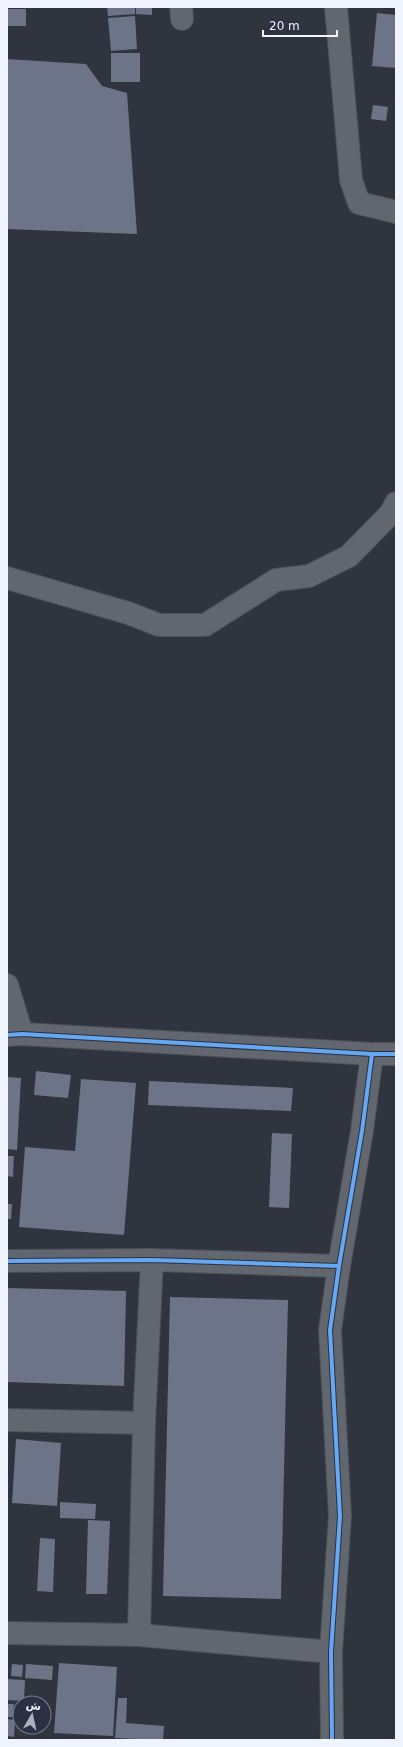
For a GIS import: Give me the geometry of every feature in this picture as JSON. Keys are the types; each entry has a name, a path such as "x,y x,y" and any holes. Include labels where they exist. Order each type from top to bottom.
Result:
{"street":[{"path":"336,7 351,180 359,203 396,212"},
{"path":"7,578 128,613 159,625 205,625 276,580 309,576 349,556 391,513 396,503"},
{"path":"7,985 14,1034 372,1054 396,1054"},
{"path":"332,1740 331,1652 340,1516 330,1330 339,1266 362,1131 372,1054"},
{"path":"7,1261 152,1260 339,1266"},
{"path":"139,1635 144,1423 152,1260"},
{"path":"7,1420 144,1423"},
{"path":"7,1633 139,1635 331,1652"}],"building":[{"path":"107,7 135,7 135,14 108,16"},
{"path":"136,7 152,7 152,15 136,14"},
{"path":"7,9 26,9 26,26 7,26"},
{"path":"377,13 396,15 396,68 372,66"},
{"path":"135,16 137,49 111,51 108,18"},
{"path":"111,53 140,53 140,82 111,82"},
{"path":"7,59 86,64 102,86 127,93 137,234 7,229"},
{"path":"373,105 388,107 386,121 371,119"},
{"path":"36,1071 71,1075 68,1098 34,1095"},
{"path":"7,1077 21,1078 17,1150 7,1149"},
{"path":"81,1079 136,1083 124,1235 19,1227 25,1147 75,1151"},
{"path":"149,1081 293,1088 291,1111 148,1105"},
{"path":"272,1133 292,1134 289,1208 269,1207"},
{"path":"7,1156 14,1156 13,1177 7,1176"},
{"path":"7,1204 12,1204 11,1219 7,1219"},
{"path":"7,1288 126,1291 124,1386 7,1382"},
{"path":"170,1297 288,1300 281,1599 163,1596"},
{"path":"16,1439 61,1443 57,1506 12,1503"},
{"path":"60,1502 96,1504 95,1519 60,1518"},
{"path":"88,1520 110,1521 107,1594 86,1594"},
{"path":"40,1538 55,1539 53,1592 37,1591"},
{"path":"59,1663 117,1667 113,1736 54,1733"},
{"path":"12,1664 23,1665 22,1677 11,1676"},
{"path":"26,1664 53,1666 52,1680 25,1678"},
{"path":"7,1679 25,1680 24,1695 12,1695 12,1700 7,1700"},
{"path":"118,1698 127,1698 126,1723 164,1726 163,1740 115,1738"},
{"path":"7,1704 12,1704 12,1717 7,1717"},
{"path":"7,1719 12,1720 12,1735 14,1735 14,1737 7,1736"}],"cycle path":[{"path":"7,1035 22,1034 372,1054 396,1054"},
{"path":"332,1740 331,1652 340,1516 330,1330 339,1266 362,1131 372,1054"},
{"path":"7,1261 152,1260 339,1266"}]}
